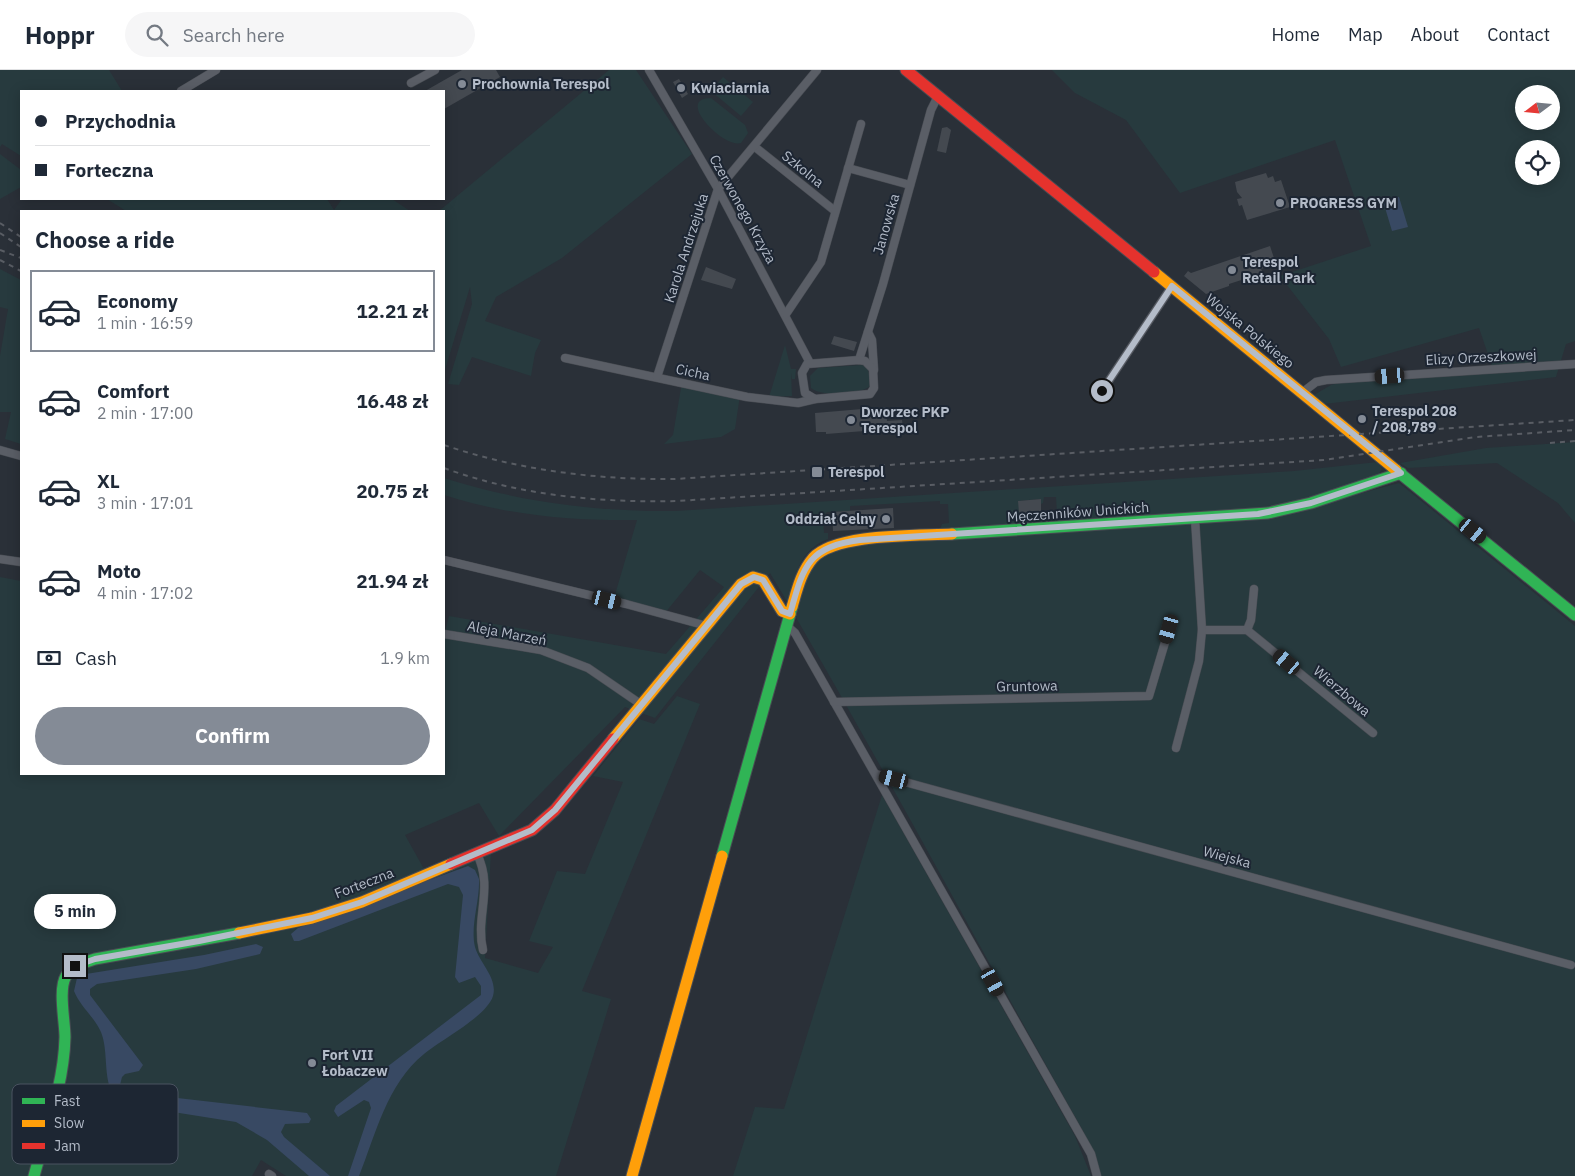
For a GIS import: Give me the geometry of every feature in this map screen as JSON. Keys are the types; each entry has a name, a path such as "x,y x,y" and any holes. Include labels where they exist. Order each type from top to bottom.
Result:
{"main road":[{"name":"Wojska Polskiego","path":"906,70 1575,615"},
{"name":"Męczenników Unickich","path":"632,1176 798,585 807,564 821,550 843,542 1258,514 1289,509 1401,473"},
{"name":"Forteczna","path":"59,1084 65,1038 63,994 66,977 75,966 95,959 199,941 312,918 362,902 532,830 555,810 741,584 754,577 763,580 782,611 791,611"}],"street":[{"path":"183,90 216,70"},
{"path":"411,84 435,70"},
{"name":"Czerwonego Krzyża","path":"649,70 718,189 786,314 810,363"},
{"name":"Karola Andrzejuka","path":"657,377 718,189 818,70"},
{"name":"Janowska","path":"859,360 931,110 938,96"},
{"path":"786,314 821,262 861,124"},
{"name":"Szkolna","path":"755,147 835,211"},
{"path":"848,168 910,186"},
{"path":"1102,391 1172,286"},
{"name":"Cicha","path":"565,358 747,397 798,403 815,399 868,395 874,388 874,372 872,340 868,332"},
{"path":"815,399 807,395 803,386 803,370 810,363 859,360 868,363 874,372"},
{"name":"Elizy Orzeszkowej","path":"1303,392 1316,382 1326,380 1575,364"},
{"path":"0,450 20,456"},
{"path":"1176,748 1199,661 1202,630 1195,519"},
{"path":"0,559 20,562"},
{"path":"445,560 626,604 707,626"},
{"path":"1202,630 1247,630 1251,620 1254,590"},
{"path":"787,626 795,633 1091,1154 1097,1176"},
{"name":"Gruntowa","path":"834,702 1149,696 1169,629"},
{"name":"Wierzbowa","path":"1247,630 1373,733"},
{"name":"Aleja Marzeń","path":"445,634 541,650 588,668 640,708"},
{"name":"Wiejska","path":"876,774 1571,964"},
{"path":"477,854 485,874 486,896 480,941 483,950"}],"green space":[{"path":"0,70 109,70 121,90 20,90 20,155 2,144 0,147"},
{"path":"609,70 636,70 692,154 562,258 496,297 485,321 541,340 535,353 531,376 472,357 459,385 448,384 472,304 470,287 445,370 445,210 440,210"},
{"path":"1052,70 1575,70 1575,341 1566,344 1556,377 1324,404 1314,395 1331,385 1352,379 1493,369 1479,328 1341,367 1329,339 1280,276 1371,246 1335,140 1180,193 1126,120 1075,93"},
{"path":"723,77 753,102 741,116 711,91"},
{"path":"711,98 745,125 748,133 741,143 733,143 714,131 700,114 698,106 701,100"},
{"path":"0,154 20,169 20,188 0,199"},
{"path":"109,200 328,200 334,210 124,210"},
{"path":"341,200 394,200 408,210 334,210"},
{"path":"0,269 20,279 20,444 5,439 11,412 0,412 0,356 8,309 0,307"},
{"path":"785,345 791,369 796,369 795,379 792,379 791,373 792,396 769,397"},
{"path":"862,365 868,368 871,385 860,391 832,394 816,391 811,388 810,376 818,368"},
{"path":"682,382 740,395 735,429 721,437 664,444 673,435"},
{"path":"1575,442 1575,523 1558,503 1497,463 1408,468 1400,463 1486,448"},
{"path":"1378,462 1382,469 1378,475 1300,500 1263,508 1053,522 1052,517 1057,514 1056,497 1044,497 1041,504 1040,499 1019,501 1020,517 1043,516 1044,520 1048,520 1048,523 940,529 942,524 949,523 948,504 940,504 940,501 850,506 850,511 827,512 823,516 824,533 828,533 828,539 811,550 800,565 788,603 770,573 655,718 625,707 499,836 479,803 405,835 429,878 491,852 485,958 538,973 553,947 529,941 557,871 585,874 623,782 593,776 639,719 654,724 677,696 700,704 582,991 611,999 556,1176 286,1176 261,1160 252,1176 0,1176 0,577 20,581 20,775 445,775 445,632 449,616 666,654 724,587 700,570 665,613 614,598 637,520 563,518 515,512 467,502 445,495 445,478 501,493 559,504 617,510 676,511 1294,471"},
{"path":"1399,483 1575,626 1575,1176 1101,1176 1083,1131 794,614 799,595 815,561 837,547 1295,511"},
{"path":"882,795 1075,1136 1091,1176 733,1176 755,1107 784,1109"}],"water":[{"path":"1399,197 1408,227 1392,231 1383,201"},
{"path":"468,866 475,870 479,879 474,922 475,947 491,977 494,989 493,996 482,1012 424,1054 411,1066 392,1094 384,1110 359,1176 348,1176 371,1108 369,1102 364,1100 338,1117 334,1111 336,1106 481,995 481,986 475,977 459,983 455,977 463,895 459,887 448,884 299,941 294,941 291,934 298,928"},
{"path":"256,944 263,947 260,954 196,969 97,984 90,989 90,995 143,1065 139,1071 125,1074 120,1084 109,1084 100,1030 74,991 77,978 86,974 204,955"},
{"path":"178,1098 307,1113 311,1119 309,1123 285,1124 281,1132 284,1137 330,1176 309,1176 267,1140 236,1122 178,1113"}],"building":[{"name":"Prochownia Terespol","path":"462,70 496,70 500,77 445,108 445,90 427,90"},
{"name":"Kwiaciarnia","path":"679,79 688,94 682,98 673,82"},
{"path":"947,127 951,130 946,153 937,151 942,128"},
{"path":"1266,173 1268,178 1273,176 1275,182 1281,180 1290,207 1247,220 1242,205 1239,206 1237,199 1242,198 1237,192 1235,182"},
{"name":"Terespol Retail Park","path":"1270,246 1276,264 1261,269 1263,273 1229,284 1229,286 1206,294 1184,276 1188,271 1191,273"},
{"path":"706,267 736,279 732,289 701,280"},
{"path":"834,336 857,342 854,351 831,344"},
{"name":"Dworzec PKP Terespol","path":"886,407 887,421 902,420 903,428 826,434 826,432 816,432 815,413"},
{"path":"1041,499 1041,512 1019,513 1018,501"},
{"path":"893,508 894,528 833,531 832,512"}],"railway":[{"path":"0,223 20,236"},
{"path":"0,233 20,246"},
{"path":"0,250 20,258"},
{"path":"0,260 20,270"},
{"path":"445,445 500,461 558,472 616,478 675,479 1575,420"},
{"path":"445,468 501,485 529,491 588,499 677,501 1324,460 1476,437 1575,430"},
{"path":"1550,443 1575,441"}],"traffic: fast":[{"path":"1396,470 1575,615"},
{"path":"952,534 1268,513 1311,503 1401,473"},
{"path":"722,856 792,607"},
{"path":"59,1084 65,1037 62,989 66,976 72,969 95,959 239,933"},
{"path":"34,1176 37,1164"}],"traffic: slow":[{"path":"1154,272 1396,470"},
{"path":"792,607 805,569 813,558 824,550 840,544 878,537 952,534"},
{"path":"613,739 741,584 753,577 763,580 782,611 790,614"},
{"path":"632,1176 722,856"},
{"path":"239,933 312,918 362,902 451,864"}],"traffic: jam":[{"path":"906,70 1154,272"},
{"path":"451,864 532,830 555,810 613,739"}],"place":[{"name":"Prochownia Terespol","path":"462,84"},
{"name":"Kwiaciarnia","path":"681,88"},
{"name":"PROGRESS GYM","path":"1280,203"},
{"name":"Terespol Retail Park","path":"1232,270"},
{"name":"Terespol 208 / 208,789","path":"1362,419"},
{"name":"Dworzec PKP Terespol","path":"851,420"},
{"name":"Terespol","path":"817,472"},
{"name":"Oddział Celny","path":"886,519"},
{"name":"Fort VII Łobaczew","path":"312,1063"}],"route":[{"path":"75,966 95,959 199,941 312,918 362,902 532,830 555,810 638,712 741,584 754,577 763,580 782,611 790,614 803,570 815,554 825,548 843,542 860,540 1258,514 1311,503 1401,473 1172,286 1102,391"}]}
